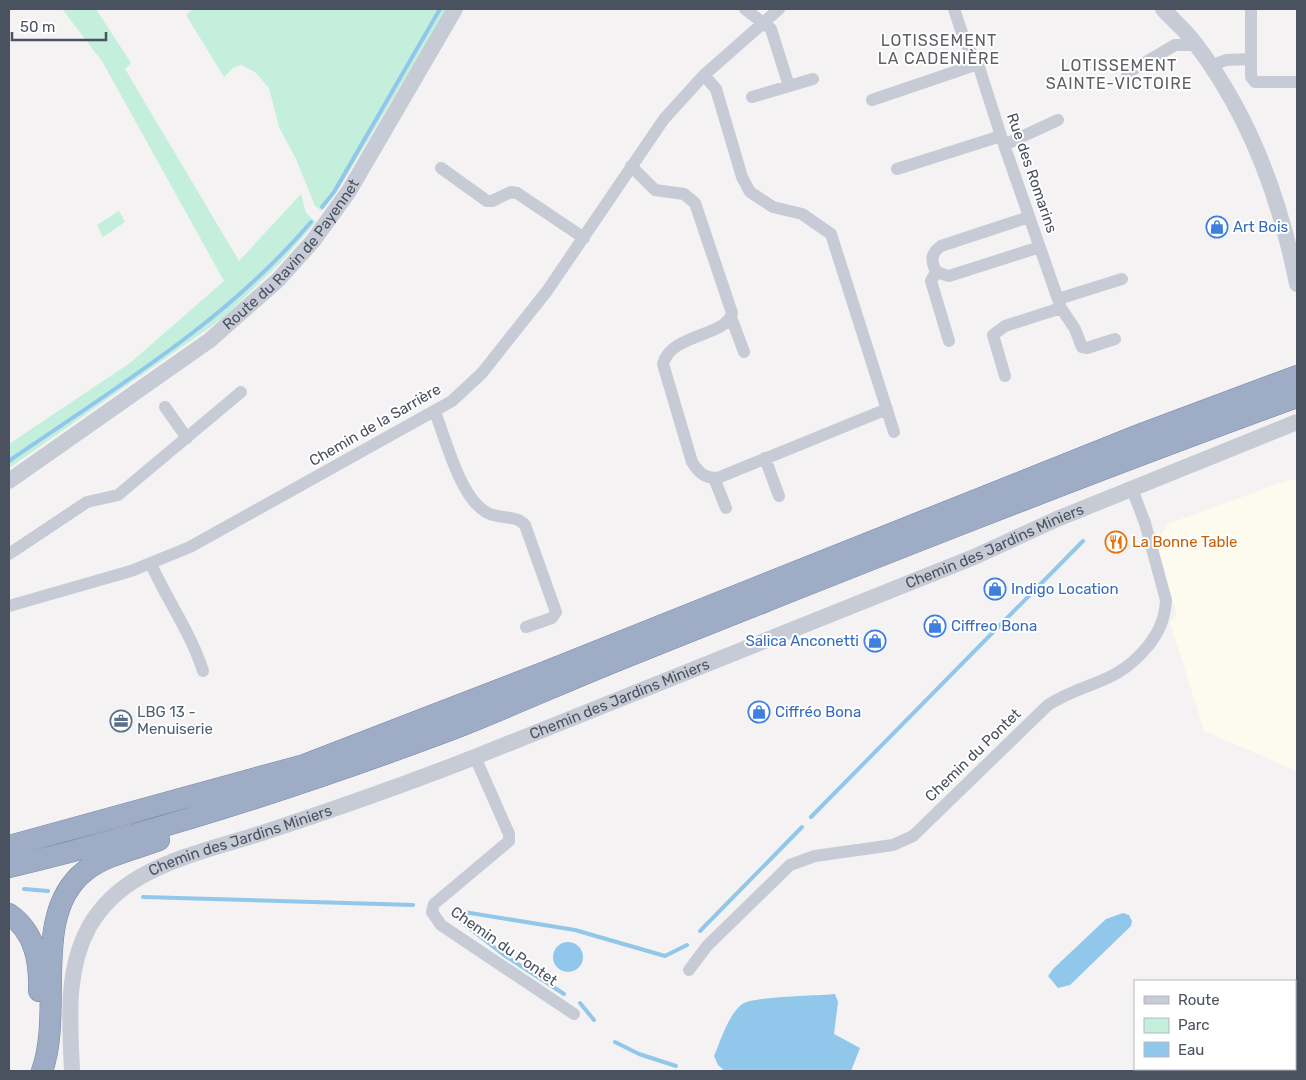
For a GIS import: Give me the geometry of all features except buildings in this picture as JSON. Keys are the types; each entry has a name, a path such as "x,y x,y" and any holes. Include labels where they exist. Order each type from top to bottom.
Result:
{"highway":[{"path":"9,846 304,765 540,674 1144,433 1297,376"},
{"path":"9,868 163,826 312,778 449,730 621,659 1114,463 1297,397"},
{"path":"42,1071 49,1043 53,931 56,913 68,888 86,870 187,830 434,745 521,711 621,659"},
{"path":"9,841 155,807"},
{"path":"9,914 17,920 30,936 38,963 38,1034 30,1071"}],"street":[{"name":"Route du Ravin de Payennet","path":"9,481 210,340 278,280 314,241 349,191 455,9"},
{"path":"745,9 765,23 774,35 789,86"},
{"name":"Chemin de la Sarrière","path":"9,606 151,564 190,547 435,412 468,388 482,374 547,292 664,119 704,75 779,9"},
{"name":"Rue des Romarins","path":"954,9 965,42 978,64 1002,141 1059,303 1075,329 1082,347 1087,348 1115,339"},
{"path":"1163,9 1196,45 1210,66 1252,141 1273,188 1297,284"},
{"path":"1251,9 1251,77 1255,82 1297,82"},
{"path":"1175,45 1180,28"},
{"path":"1127,72 1175,45 1196,45"},
{"path":"1210,66 1226,60 1251,59"},
{"path":"872,100 978,64"},
{"path":"704,75 716,89 742,176 750,192 773,207 802,214 831,234 894,432"},
{"path":"752,97 813,79"},
{"path":"897,169 1002,141 1058,120"},
{"path":"631,166 656,190 684,194 695,203 744,352"},
{"path":"441,168 487,201 492,201 511,192 517,194 584,238"},
{"path":"949,341 931,281 936,272 932,260 934,251 941,246 1029,217"},
{"path":"936,272 949,276 1040,248"},
{"path":"1006,376 993,335 1005,326 1122,279"},
{"path":"731,317 712,330 675,346 666,354 663,364 692,462 698,473 714,478 886,409"},
{"path":"9,554 87,502 118,495 241,392"},
{"path":"165,407 187,438"},
{"path":"435,412 470,498 488,514 518,519 525,525 556,612 552,618 526,627"},
{"name":"Chemin des Jardins Miniers","path":"72,1071 70,1027 73,970 90,926 103,908 121,889 142,876 162,866 395,788 475,757 965,561 1057,519 1297,422"},
{"name":"Route du Ravin de Payennet","path":"9,474 62,442"},
{"path":"765,458 779,496"},
{"path":"714,478 726,508"},
{"name":"Chemin du Pontet","path":"688,970 707,946 790,865 815,856 893,845 913,836 1048,705 1061,697 1108,680 1134,663 1158,634 1166,610 1166,600 1145,522 1132,489"},
{"path":"151,564 168,602 183,625 203,671"},
{"name":"Chemin du Pontet","path":"475,757 509,834 509,841 434,904 432,912 441,925 574,1014"}],"shaded area":[{"path":"1291,479 1297,481 1297,771 1204,731 1170,622 1177,614 1154,544 1168,524"}],"green space":[{"path":"62,9 96,9 131,63 125,69 239,261 301,194 306,213 316,222 280,263 223,318 9,468 9,444 130,363 224,281 102,61"},
{"path":"193,9 447,9 341,185 322,211 315,206 297,161 279,127 269,88 255,72 241,65 233,68 224,77 186,15"},
{"path":"119,211 125,222 103,237 97,225"}],"water":[{"path":"1123,913 1129,915 1132,921 1131,926 1070,985 1058,988 1048,976 1053,969 1106,919"},
{"path":"568,942 579,946 583,957 579,968 568,972 557,968 553,957 557,946"},
{"path":"835,994 838,1002 834,1034 860,1048 851,1071 725,1071 718,1065 714,1056 729,1022 741,1005 747,1002 770,998"}],"waterway":[{"path":"322,207 334,192 440,9"},
{"path":"9,461 129,379 206,322 278,258 311,222"},
{"path":"811,817 1083,541"},
{"path":"700,931 802,827"},
{"path":"24,889 48,891"},
{"path":"143,897 413,905"},
{"path":"458,911 575,930 665,956 687,945"},
{"path":"459,920 504,955 564,994"},
{"path":"580,1003 594,1020"},
{"path":"615,1042 639,1054 676,1066"}],"place":[{"name":"Art Bois","path":"1217,227"},
{"name":"La Bonne Table","path":"1116,542"},
{"name":"Indigo Location","path":"995,589"},
{"name":"Ciffreo Bona","path":"935,626"},
{"name":"Salica Anconetti","path":"875,641"},
{"name":"Ciffréo Bona","path":"759,712"},
{"name":"LBG 13 - Menuiserie","path":"121,721"}],"district":[{"name":"LOTISSEMENT LA CADENIÈRE","path":"939,49"},
{"name":"LOTISSEMENT SAINTE-VICTOIRE","path":"1119,74"}]}
